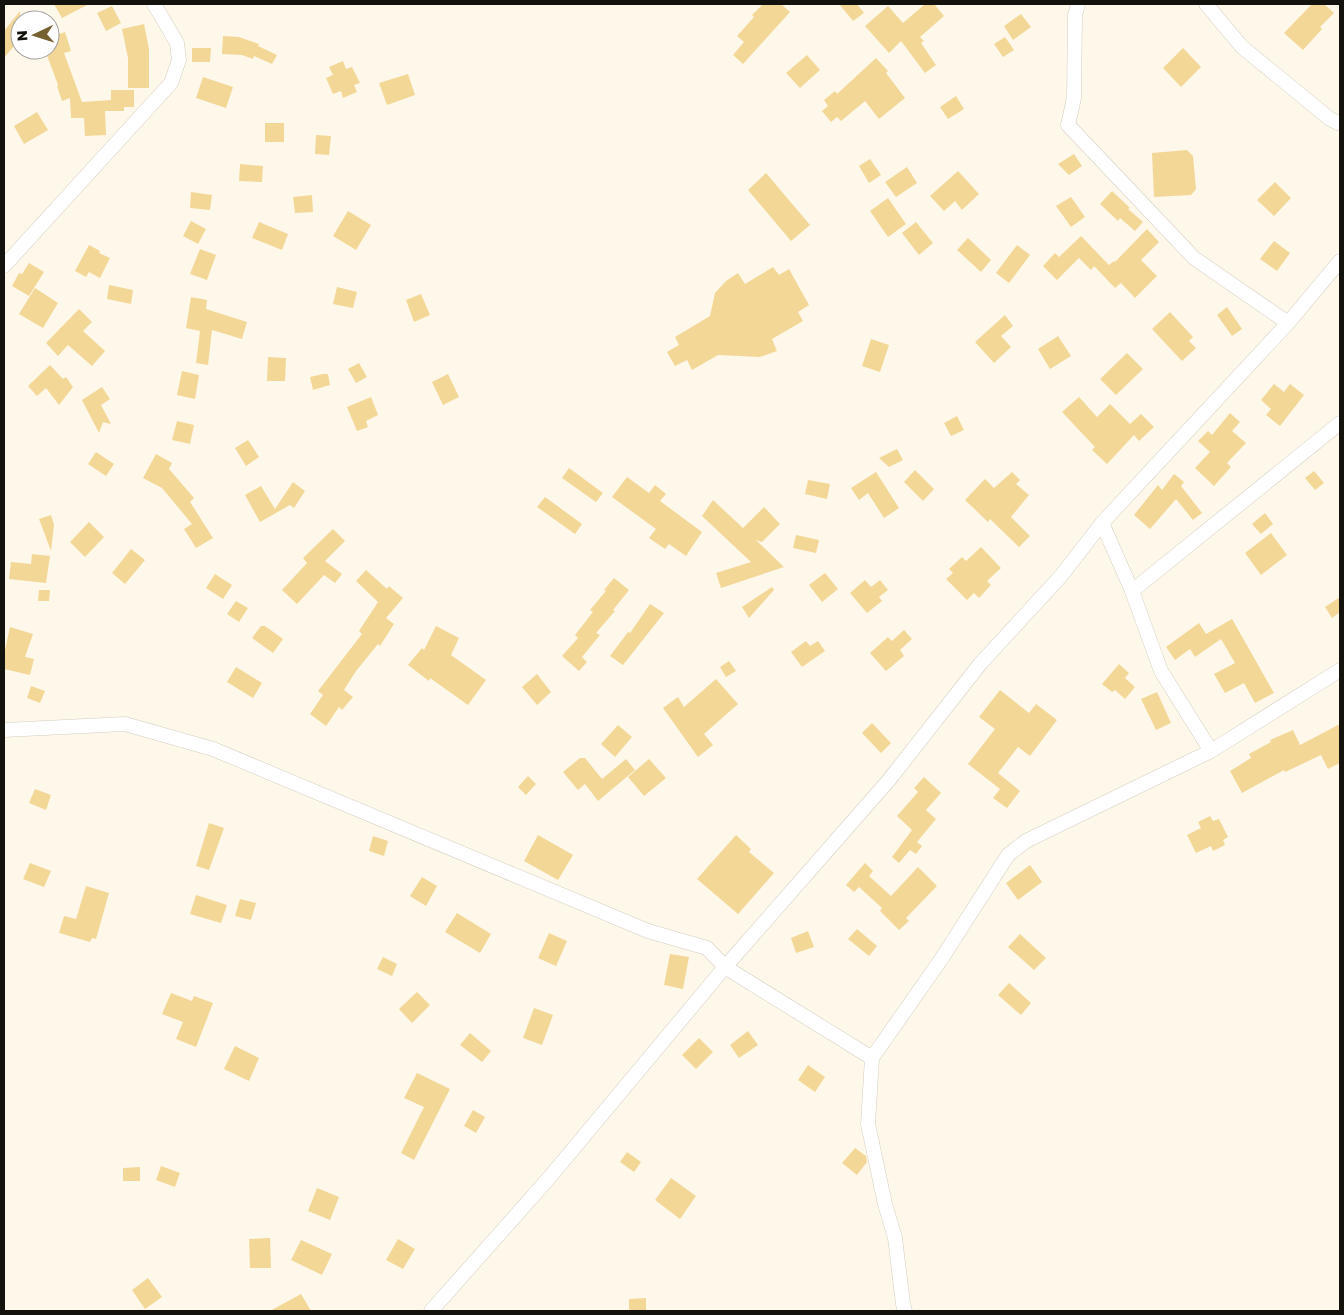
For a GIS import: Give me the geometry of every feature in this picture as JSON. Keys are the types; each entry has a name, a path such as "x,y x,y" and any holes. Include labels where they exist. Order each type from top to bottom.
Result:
{"street":[{"path":"4,266 171,83 179,60 176,43 154,4"},
{"path":"1078,4 1074,15 1074,98 1068,125 1194,258 1288,323"},
{"path":"1206,4 1242,47 1323,113 1340,124"},
{"path":"431,1311 549,1178 725,967 889,780 980,664 1061,576 1102,523 1288,323 1340,260"},
{"path":"1132,591 1340,423"},
{"path":"1102,523 1132,591 1161,671 1210,751"},
{"path":"905,1311 895,1238 885,1204 868,1124 872,1058 942,958 1008,856 1026,841 1210,751 1340,670"},
{"path":"4,730 125,724 214,749 648,931 708,948 725,967 872,1058"}],"building":[{"path":"54,4 89,4 62,18 60,10 57,10"},
{"path":"763,4 781,4 790,12 743,64 733,55 744,42 737,36 754,17 752,15"},
{"path":"839,4 857,4 864,13 853,21"},
{"path":"925,4 934,4 944,16 920,37 924,41 921,43 936,65 925,73 901,41 889,53 865,26 888,6 903,23"},
{"path":"1312,4 1324,4 1334,13 1320,27 1322,29 1303,50 1284,33"},
{"path":"112,6 121,23 106,31 97,13"},
{"path":"1021,14 1031,27 1013,40 1004,26"},
{"path":"10,24 10,51 4,58 4,31"},
{"path":"144,24 149,49 149,88 128,88 128,58 122,29"},
{"path":"65,32 71,51 64,53 82,102 111,100 111,90 134,90 134,107 124,107 124,111 105,111 106,135 85,136 84,118 71,118 70,98 62,101 49,60 60,60 60,34"},
{"path":"223,36 239,37 259,44 258,46 277,55 272,64 254,56 253,59 242,55 222,54"},
{"path":"1005,37 1014,50 1003,57 994,44"},
{"path":"192,48 211,48 210,62 192,62"},
{"path":"1183,48 1201,67 1181,87 1163,68"},
{"path":"807,55 820,70 800,88 786,73"},
{"path":"876,58 888,71 886,73 905,98 879,119 865,101 841,121 837,117 831,122 822,111 828,106 824,100 835,91 837,94"},
{"path":"343,61 346,69 352,67 360,83 354,85 357,92 343,98 341,91 333,94 326,78 333,75 329,67"},
{"path":"408,74 415,95 387,105 379,83"},
{"path":"203,77 233,87 226,108 196,98"},
{"path":"956,96 964,109 948,119 940,107"},
{"path":"37,112 48,130 24,144 14,126"},
{"path":"265,123 284,123 284,142 265,142"},
{"path":"316,135 331,136 329,155 315,154"},
{"path":"1187,150 1193,156 1196,189 1191,195 1154,197 1152,153"},
{"path":"1074,154 1082,166 1069,175 1058,164"},
{"path":"870,159 881,175 869,183 859,166"},
{"path":"240,164 263,166 262,182 239,181"},
{"path":"907,167 917,183 896,197 885,182"},
{"path":"958,171 979,194 962,210 955,201 944,211 930,196"},
{"path":"766,173 810,225 791,241 748,190"},
{"path":"1275,182 1291,198 1274,216 1257,200"},
{"path":"1112,191 1143,222 1135,231 1120,218 1118,221 1100,204"},
{"path":"191,192 212,195 210,210 190,208"},
{"path":"312,195 313,212 295,213 293,197"},
{"path":"1071,197 1085,217 1071,227 1056,206"},
{"path":"888,198 906,224 888,237 870,211"},
{"path":"348,211 371,225 356,250 333,236"},
{"path":"191,221 206,229 198,244 183,236"},
{"path":"259,222 288,234 282,250 252,238"},
{"path":"916,222 933,243 919,255 902,233"},
{"path":"1147,229 1159,242 1141,260 1157,276 1135,298 1121,283 1115,288 1094,266 1091,270 1079,258 1057,280 1043,266 1055,253 1059,257 1081,236 1109,265 1115,262"},
{"path":"968,238 991,260 981,272 957,250"},
{"path":"1274,241 1290,253 1277,271 1260,259"},
{"path":"89,245 100,251 99,253 110,258 100,278 89,272 86,277 75,271"},
{"path":"1017,245 1030,255 1009,283 996,273"},
{"path":"200,249 216,255 207,280 190,274"},
{"path":"29,263 44,272 29,296 12,286 19,273 22,274"},
{"path":"773,267 779,275 789,269 809,305 798,312 803,321 772,339 777,351 760,357 718,355 692,370 687,360 675,366 667,352 679,345 675,337 710,316 715,293 726,281 738,273 745,284"},
{"path":"109,285 133,290 131,304 107,299"},
{"path":"337,287 357,292 353,308 333,304"},
{"path":"35,288 58,303 43,328 19,314"},
{"path":"421,294 430,315 414,322 406,300"},
{"path":"191,297 207,300 206,309 247,322 242,339 212,330 208,365 196,363 200,331 186,328"},
{"path":"1227,307 1242,329 1232,336 1217,315"},
{"path":"79,309 92,322 83,331 105,351 92,366 68,345 58,356 46,343"},
{"path":"1170,312 1193,337 1189,341 1196,348 1182,361 1152,329"},
{"path":"1005,315 1013,326 1001,336 1011,347 994,363 975,342"},
{"path":"1058,336 1071,356 1050,369 1038,349"},
{"path":"871,339 889,345 880,372 862,366"},
{"path":"1127,353 1143,369 1116,395 1100,379"},
{"path":"268,357 286,358 285,381 267,381"},
{"path":"359,363 367,377 356,383 348,369"},
{"path":"50,365 63,379 66,377 73,387 59,405 46,388 37,396 28,386"},
{"path":"182,371 199,375 195,399 177,395"},
{"path":"328,374 330,385 313,390 310,377"},
{"path":"448,374 459,397 443,405 432,382"},
{"path":"1274,384 1284,392 1290,384 1304,395 1280,426 1266,415 1271,409 1261,400"},
{"path":"102,387 110,399 101,405 111,424 103,422 99,433 82,400"},
{"path":"371,397 378,415 366,421 368,427 357,431 347,407"},
{"path":"1079,397 1097,417 1110,404 1130,424 1141,414 1154,427 1139,441 1134,435 1107,464 1092,450 1095,447 1062,412"},
{"path":"1230,413 1240,422 1232,431 1246,443 1227,463 1231,467 1214,486 1195,468 1210,452 1198,441 1208,431 1212,435"},
{"path":"957,416 964,430 951,436 944,423"},
{"path":"177,421 194,425 190,444 172,440"},
{"path":"248,440 259,457 246,466 235,448"},
{"path":"897,449 903,460 889,467 879,458"},
{"path":"96,452 114,464 106,476 88,464"},
{"path":"156,454 172,463 169,469 194,498 190,502 213,538 196,548 184,529 192,524 162,488 143,478"},
{"path":"569,468 603,493 596,502 562,478"},
{"path":"915,470 934,489 923,501 904,482"},
{"path":"1314,471 1324,483 1315,490 1305,478"},
{"path":"876,472 899,508 884,518 868,493 859,500 851,488"},
{"path":"1012,472 1020,480 1016,484 1029,495 1011,517 1030,536 1019,547 990,519 988,522 965,500 985,479 994,488"},
{"path":"1174,474 1184,482 1181,486 1202,513 1193,520 1176,499 1150,529 1134,515 1158,485 1162,490"},
{"path":"627,477 649,493 655,485 666,494 660,501 702,532 686,556 669,544 665,549 649,538 656,529 612,497"},
{"path":"808,480 830,484 827,499 805,494"},
{"path":"293,482 305,491 294,508 290,505 260,522 245,495 261,486 275,509"},
{"path":"545,497 582,524 575,534 537,507"},
{"path":"713,500 743,528 764,507 780,524 762,542 756,540 784,567 721,588 716,573 751,562 702,516"},
{"path":"1265,513 1273,524 1261,534 1252,524"},
{"path":"51,515 54,525 51,551 39,519"},
{"path":"89,522 104,537 85,557 70,542"},
{"path":"333,529 345,541 325,561 342,574 335,583 324,575 297,604 282,590 307,563 303,558"},
{"path":"1271,533 1287,555 1261,575 1245,553"},
{"path":"796,535 819,540 816,553 793,548"},
{"path":"981,547 1001,568 987,581 991,585 979,598 974,593 967,600 946,579 953,573 949,569 962,557 966,561"},
{"path":"131,549 145,560 125,584 112,573"},
{"path":"32,554 50,556 46,583 9,579 11,562 31,564"},
{"path":"366,570 387,589 389,586 403,598 386,618 394,624 380,646 378,644 356,671 344,690 353,697 342,710 339,707 326,726 310,714 323,695 318,691 362,634 359,631 378,602 356,581"},
{"path":"825,573 838,589 822,602 809,585"},
{"path":"215,574 232,585 223,599 206,588"},
{"path":"614,578 629,590 613,610 615,611 596,633 600,635 582,657 587,662 579,671 562,656 578,638 575,635 593,612 590,610"},
{"path":"865,580 871,587 880,580 888,590 879,597 882,601 867,613 850,593"},
{"path":"772,587 774,590 749,618 742,607"},
{"path":"39,590 50,590 49,601 38,601"},
{"path":"1340,597 1340,612 1332,618 1325,607"},
{"path":"236,601 248,608 239,622 227,614"},
{"path":"650,604 664,613 623,665 610,656 628,632 630,633"},
{"path":"1232,619 1274,693 1255,703 1244,683 1225,693 1214,674 1235,663 1221,639 1195,657 1190,649 1175,660 1166,647 1199,623 1206,634"},
{"path":"261,626 265,626 283,639 273,653 252,638"},
{"path":"436,626 459,638 451,655 486,680 468,705 430,678 429,681 408,665 422,648 424,650"},
{"path":"10,627 33,634 25,657 34,659 30,675 4,669 4,655"},
{"path":"904,630 912,639 900,650 904,656 886,671 870,653 888,637 892,641"},
{"path":"806,641 810,646 818,641 825,651 802,667 791,652"},
{"path":"729,661 736,671 726,677 720,667"},
{"path":"1119,664 1129,673 1125,678 1135,687 1125,699 1115,690 1112,692 1102,684"},
{"path":"236,667 262,683 253,698 227,682"},
{"path":"537,674 551,692 537,705 522,687"},
{"path":"716,679 738,704 704,734 713,745 698,757 663,708 678,697 684,707"},
{"path":"31,686 45,691 40,703 27,698"},
{"path":"1000,690 1029,713 1036,704 1057,720 1030,756 1018,747 998,773 1020,791 1007,808 993,798 1000,789 968,764 995,729 979,717"},
{"path":"1157,692 1171,723 1156,730 1141,699"},
{"path":"872,723 891,743 881,753 862,733"},
{"path":"1340,724 1340,763 1328,769 1321,755 1285,772 1284,770 1242,793 1230,771 1251,758 1249,754 1271,742 1270,740 1293,730 1300,745"},
{"path":"618,725 632,737 615,757 601,744"},
{"path":"580,758 585,758 602,779 626,759 635,770 598,801 585,784 578,790 563,772"},
{"path":"649,759 666,778 644,796 628,777"},
{"path":"528,776 536,784 526,795 518,787"},
{"path":"924,777 941,793 926,810 936,819 917,842 922,846 916,854 910,850 899,863 892,857 912,830 897,816 918,792 914,788"},
{"path":"35,789 51,795 46,810 29,803"},
{"path":"1210,816 1213,821 1219,819 1228,837 1223,840 1225,845 1213,851 1211,846 1196,853 1187,835 1201,828 1198,822"},
{"path":"209,823 224,828 209,870 196,866"},
{"path":"538,835 573,855 558,880 524,861"},
{"path":"736,835 751,849 749,852 774,873 738,914 697,879"},
{"path":"373,836 388,841 384,856 369,851"},
{"path":"30,863 51,871 44,887 23,879"},
{"path":"865,863 873,871 869,876 891,896 918,867 937,886 906,918 909,921 899,930 880,911 882,908 859,887 854,892 846,885"},
{"path":"1030,865 1042,882 1018,900 1006,883"},
{"path":"422,877 437,886 426,906 410,896"},
{"path":"86,886 109,893 96,939 92,938 90,942 59,933 64,916 76,919"},
{"path":"196,895 227,905 221,923 190,914"},
{"path":"240,899 256,903 251,920 235,916"},
{"path":"457,913 491,934 480,953 445,932"},
{"path":"857,929 877,946 869,956 848,939"},
{"path":"808,931 814,947 796,953 791,938"},
{"path":"549,933 567,941 556,966 538,958"},
{"path":"1020,934 1046,958 1034,970 1008,947"},
{"path":"670,954 689,957 683,989 664,985"},
{"path":"383,957 397,964 392,976 377,969"},
{"path":"1009,983 1031,1003 1021,1015 998,995"},
{"path":"417,992 430,1005 412,1023 399,1009"},
{"path":"171,993 192,1001 194,996 213,1003 196,1047 176,1039 183,1022 162,1014"},
{"path":"534,1008 553,1015 542,1045 523,1038"},
{"path":"748,1031 758,1045 739,1058 730,1045"},
{"path":"470,1033 491,1051 482,1062 460,1045"},
{"path":"699,1038 713,1052 696,1069 682,1055"},
{"path":"235,1046 259,1058 249,1081 224,1069"},
{"path":"808,1065 825,1077 815,1092 798,1080"},
{"path":"417,1073 450,1089 414,1160 401,1153 424,1107 404,1098"},
{"path":"473,1110 485,1117 476,1133 464,1126"},
{"path":"855,1148 866,1156 867,1162 857,1175 842,1163"},
{"path":"627,1152 641,1162 634,1172 620,1162"},
{"path":"161,1166 180,1173 175,1187 156,1180"},
{"path":"140,1167 140,1181 123,1181 123,1168"},
{"path":"671,1178 696,1196 680,1219 655,1200"},
{"path":"317,1188 339,1197 330,1220 308,1211"},
{"path":"270,1238 271,1268 250,1268 249,1239"},
{"path":"398,1239 415,1249 403,1269 386,1260"},
{"path":"301,1240 332,1254 322,1275 291,1260"},
{"path":"148,1278 162,1297 145,1309 132,1290"},
{"path":"301,1294 311,1311 270,1311"},
{"path":"646,1298 646,1311 629,1311 629,1299"}]}
